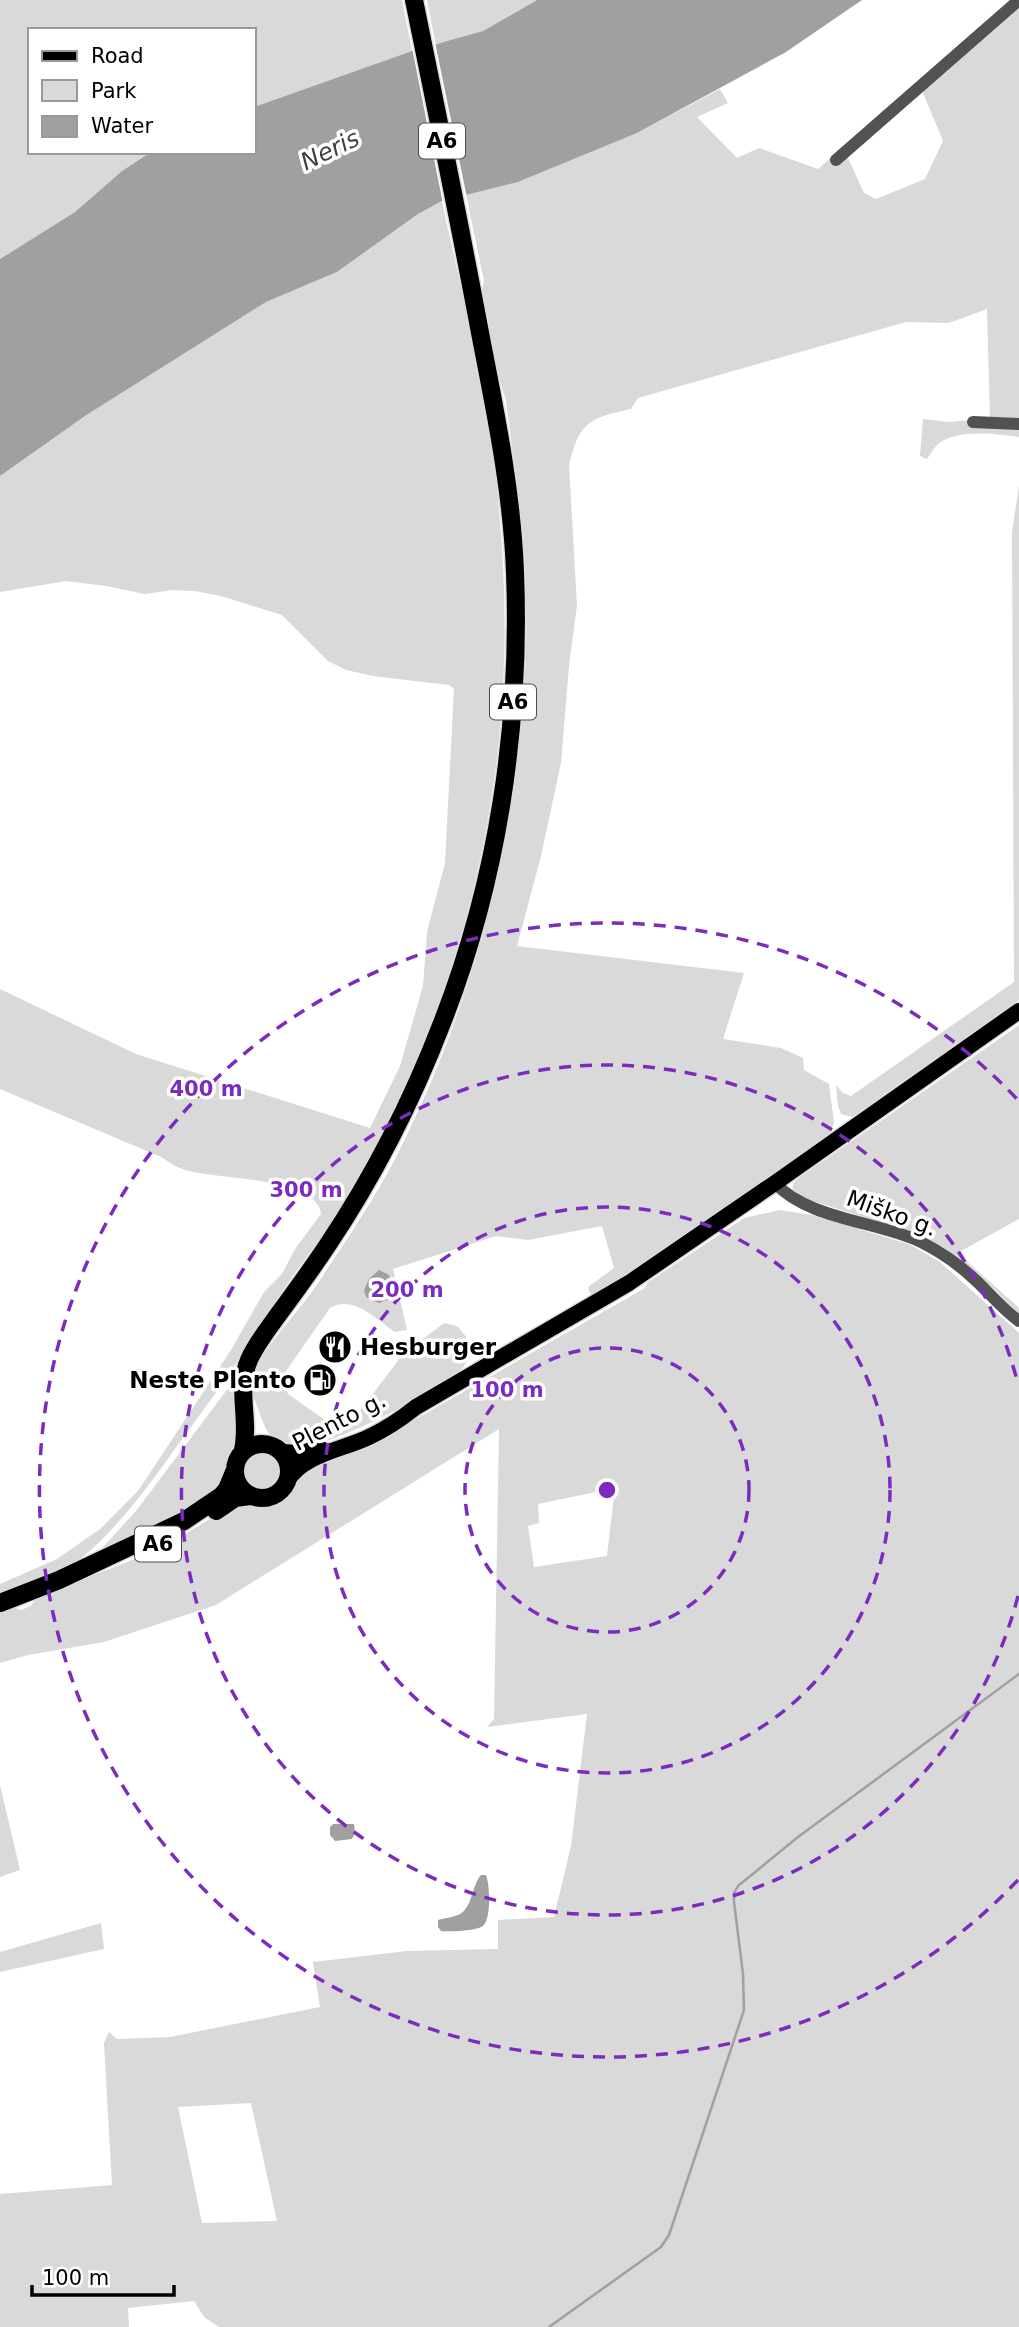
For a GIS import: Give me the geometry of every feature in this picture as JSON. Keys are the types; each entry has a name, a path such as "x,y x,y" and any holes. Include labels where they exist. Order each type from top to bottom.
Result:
{"highway":[{"name":"A6","path":"243,1450 247,1434 242,1389 248,1361 351,1208 407,1107 453,993 492,855 513,705 515,570 501,441 414,0"},
{"path":"244,1375 256,1428 276,1448 289,1465 283,1488 268,1497 250,1496 239,1486 234,1472 235,1464 243,1450 261,1443 276,1448"},
{"name":"A6","path":"60,1580 184,1521 221,1496 234,1472"},
{"name":"A6","path":"0,1603 152,1548 193,1526 227,1503 250,1496"}],"main road":[{"path":"775,1183 1019,1011"},
{"name":"Plento g.","path":"276,1448 299,1453 325,1446 415,1407 629,1283 775,1183"},
{"name":"Plento g.","path":"287,1480 304,1463 371,1436 392,1425 415,1407"}],"street":[{"path":"836,160 1019,0"},
{"path":"973,422 1019,424"},
{"name":"Miško g.","path":"775,1183 784,1193 808,1206 898,1233 938,1252 970,1275 1019,1321"}],"green space":[{"path":"0,0 402,0 412,51 256,106 256,28 28,28 28,154 148,154 122,171 75,212 0,259"},
{"path":"427,0 537,0 483,31 436,46"},
{"path":"1019,5 1019,437 976,434 954,436 937,445 927,459 920,456 923,419 949,422 990,418 987,309 949,323 906,322 638,398 631,409 588,424 577,440 569,466 577,605 561,763 541,856 517,946 744,973 723,1039 781,1048 803,1058 804,1070 829,1084 834,1122 831,1132 742,1197 592,1298 588,1287 614,1268 602,1226 528,1240 496,1236 393,1269 407,1330 395,1332 356,1306 347,1304 330,1308 282,1378 288,1394 325,1420 335,1422 357,1415 403,1354 444,1323 457,1326 467,1340 470,1351 465,1365 440,1386 373,1422 325,1442 305,1447 285,1446 275,1440 264,1426 252,1390 253,1375 272,1342 316,1286 368,1206 396,1157 425,1097 471,973 504,845 515,780 526,648 524,555 506,401 482,290 484,281 466,195 518,182 637,133 720,89 728,103 697,117 737,158 759,148 818,169 843,147 864,193 876,199 925,179 943,141 921,88"},
{"path":"442,201 491,432 504,592 504,671 498,750 486,828 469,905 447,981 419,1056 385,1130 358,1179 240,1358 155,1476 116,1525 73,1564 48,1576 0,1592 0,1584 57,1559 100,1529 138,1491 231,1350 264,1292 282,1274 295,1249 321,1214 315,1201 301,1192 282,1185 180,1168 161,1157 0,1089 0,989 136,1054 370,1128 400,1066 423,986 427,932 445,863 454,689 449,685 346,670 328,661 282,615 221,596 172,590 145,594 66,581 0,592 0,476 85,416 266,302 337,272 418,214"},
{"path":"1019,486 1019,1000 852,1117 841,1114 836,1085 843,1093 851,1096 1014,982 1012,532"},
{"path":"1019,1025 1019,1219 961,1251 963,1258 1019,1308 1019,1314 991,1286 950,1254 905,1230 806,1199 792,1189 794,1182 803,1175"},
{"path":"780,1210 812,1215 909,1244 940,1262 1019,1333 1019,2327 219,2327 204,2317 194,2301 128,2308 129,2327 0,2327 0,2194 112,2185 104,2043 109,2032 117,2039 170,2037 320,2007 313,1962 407,1951 498,1949 498,1920 554,1917 571,1846 587,1714 487,1727 494,1719 499,1429 216,1605 104,1642 28,1655 0,1663 0,1611 13,1607 21,1610 31,1606 36,1598 160,1549 235,1504 269,1504 280,1499 300,1470 395,1431 645,1288 647,1283 744,1218","holes":["615,1488 607,1556 534,1567 528,1526 539,1523 538,1504","251,2103 277,2221 202,2223 178,2107"]},
{"path":"235,1379 239,1444 229,1460 228,1476 212,1497 94,1557 136,1511"},
{"path":"261,1452 275,1457 280,1471 275,1485 261,1490 247,1485 242,1471 247,1457"},
{"path":"0,1785 20,1870 0,1877"},
{"path":"101,1923 104,1949 0,1972 0,1952"}],"water":[{"name":"Neris","path":"537,0 862,0 786,52 637,133 518,182 442,201 418,214 337,272 266,302 85,416 0,476 0,259 75,212 122,171 148,154 256,154 256,106 412,51 483,31"},
{"path":"379,1270 389,1275 393,1290 388,1300 379,1303 366,1297 364,1290 369,1279"},
{"path":"333,1824 354,1824 355,1833 352,1839 335,1841 330,1835 330,1827"},
{"path":"481,1875 486,1875 489,1893 488,1915 484,1925 470,1930 441,1931 438,1920 464,1911"}],"pier":[{"path":"435,42 467,198 443,204 412,48"}],"waterway":[{"path":"549,2327 661,2247 669,2235 744,2010 743,1974 734,1902 734,1893 738,1886 798,1837 1019,1674"}],"place":[{"name":"Hesburger","path":"335,1347"},
{"name":"Neste Plento","path":"320,1380"}]}
